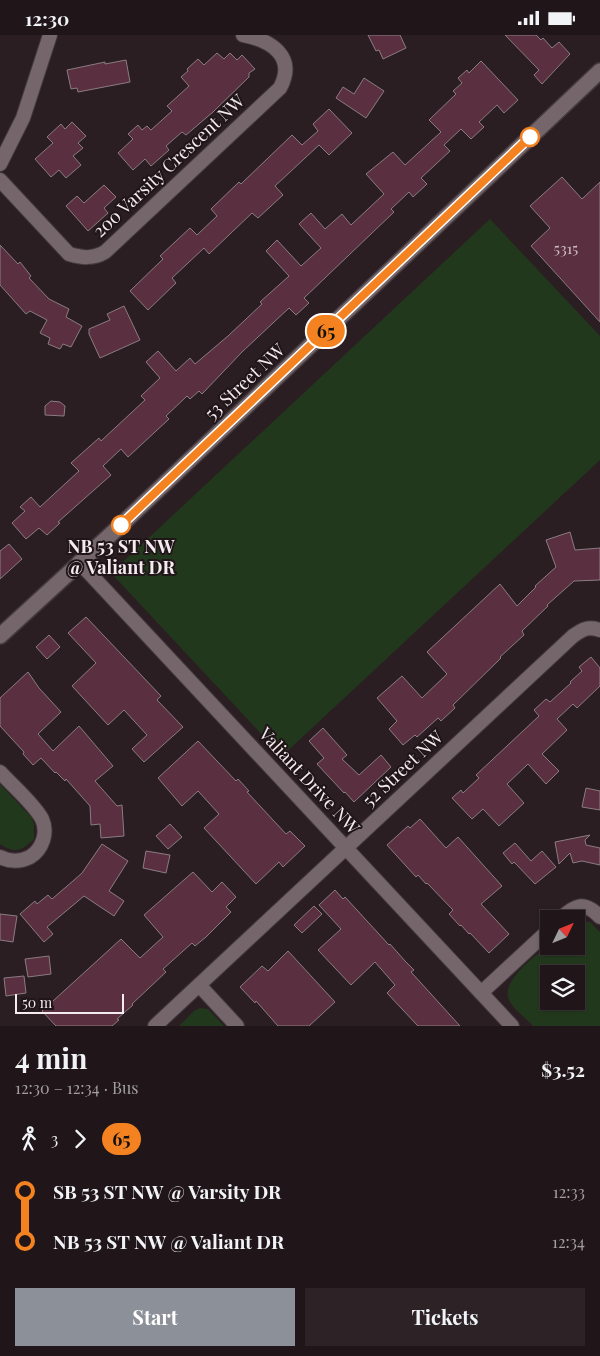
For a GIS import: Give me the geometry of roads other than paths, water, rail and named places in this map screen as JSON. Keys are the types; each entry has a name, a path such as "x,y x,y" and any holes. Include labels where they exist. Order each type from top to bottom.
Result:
{"street":[{"path":"0,164 24,118 50,35"},
{"name":"200 Varsity Crescent NW","path":"0,180 70,253 81,257 91,257 105,253 280,88 286,71 279,51 263,40 243,35"},
{"name":"53 Street NW","path":"0,636 121,525 600,71"},
{"name":"Valiant Drive NW","path":"79,562 512,1026"},
{"name":"52 Street NW","path":"155,1026 573,636 583,629 596,628"},
{"path":"0,772 38,812 44,826 40,848 29,857 16,861 9,861 0,857"},
{"path":"570,910 577,906 585,905 594,910 600,917"},
{"path":"481,993 540,938"},
{"path":"199,985 237,1026"}],"place":[{"name":"NB 53 ST NW @ Valiant DR","path":"121,525"}]}
